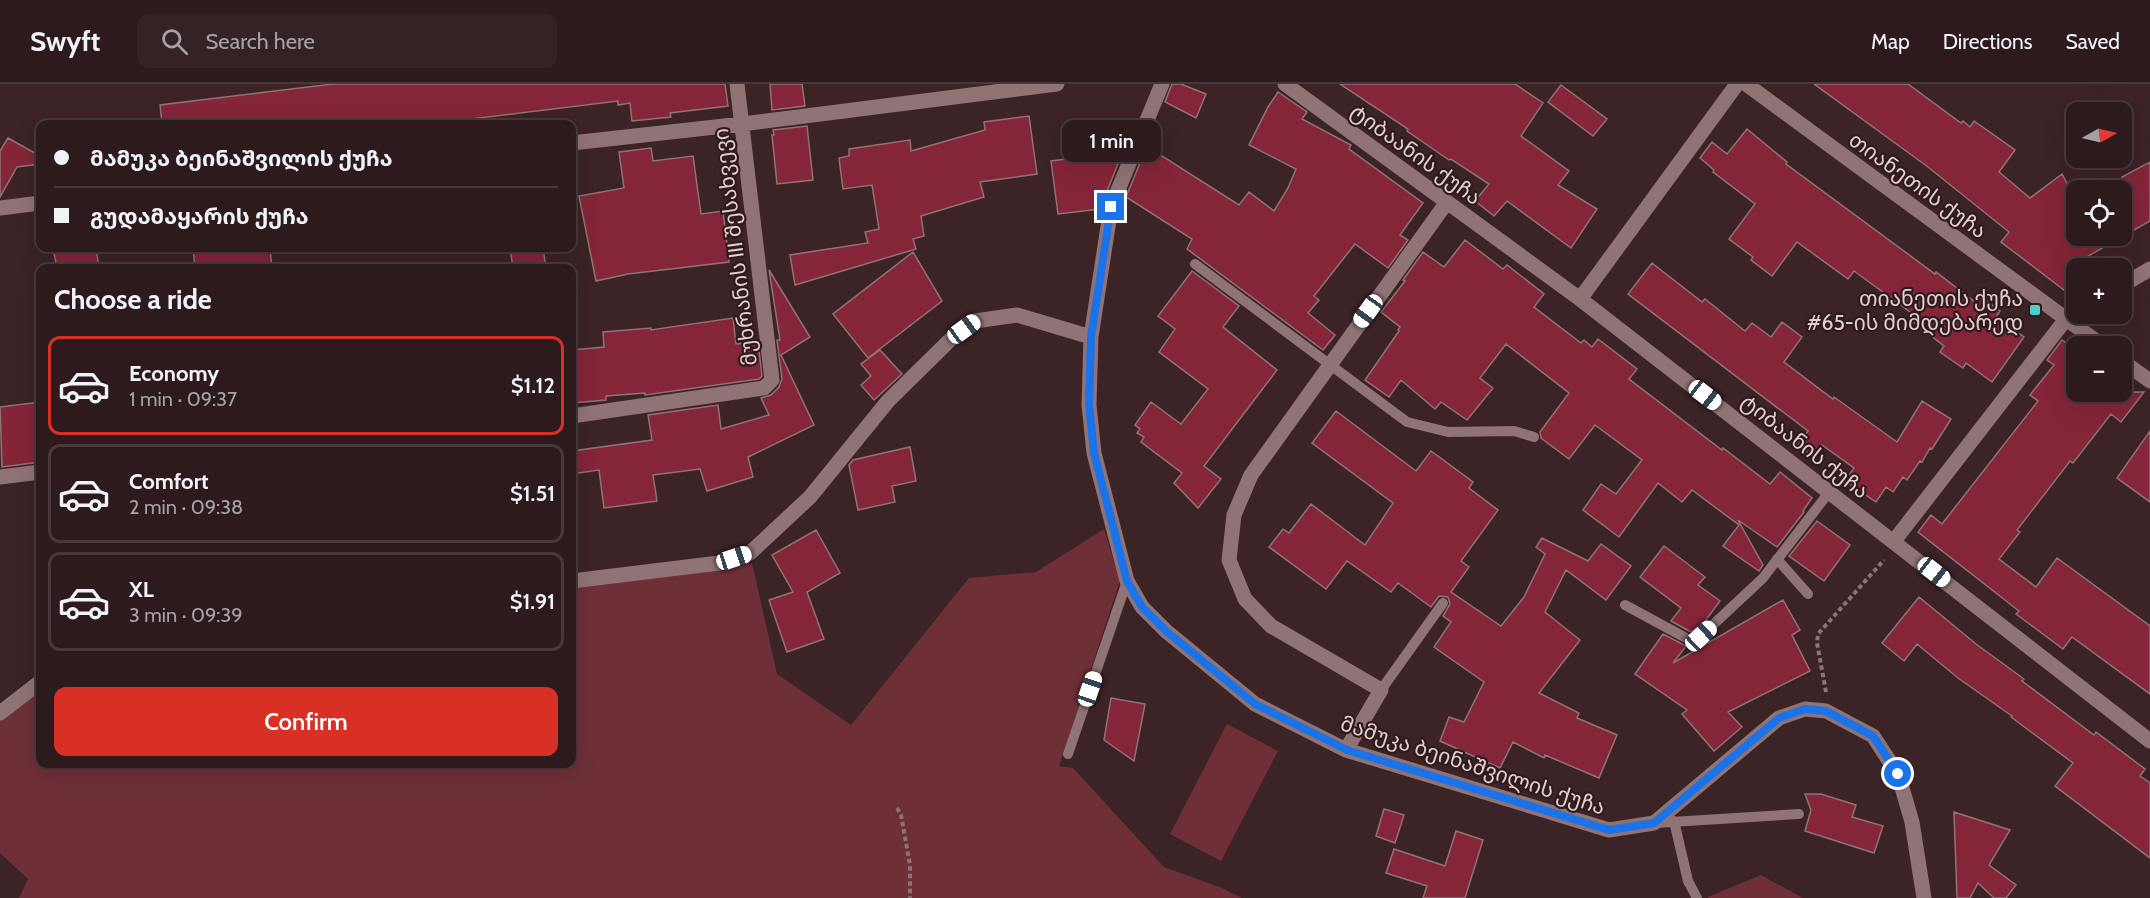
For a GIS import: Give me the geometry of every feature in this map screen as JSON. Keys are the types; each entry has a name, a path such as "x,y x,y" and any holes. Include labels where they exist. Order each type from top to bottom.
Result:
{"street":[{"name":"მუხრანის III შესახვევი","path":"576,415 764,388 772,380 737,84"},
{"path":"576,143 1057,84"},
{"name":"მამუკა ბეინაშვილის ქუჩა","path":"1162,84 1111,207 1091,337 1089,405 1094,453 1127,581 1142,607 1166,631 1255,704 1347,750 1609,830 1654,823"},
{"name":"ტიბაანის ქუჩა","path":"1285,84 1581,299 2150,741"},
{"path":"1581,299 1737,84"},
{"name":"თიანეთის ქუჩა","path":"1746,84 2066,312"},
{"path":"1347,750 1381,690 1271,626 1245,599 1229,560 1234,515 1251,475 1447,202"},
{"path":"0,208 36,204"},
{"path":"2132,280 2150,269"},
{"path":"576,581 719,563 750,553 810,497 888,401 953,337 975,321 1017,315 1091,337"},
{"path":"1896,542 2066,322"},
{"name":"თიანეთის ქუჩა","path":"2080,324 2092,336"},
{"path":"2132,368 2150,381"},
{"path":"0,477 36,472"},
{"path":"0,713 36,685"},
{"path":"1654,823 1779,718 1805,709 1826,711 1873,736 1898,774 1912,822 1924,898"}],"lane":[{"path":"1195,264 1407,422 1448,432 1514,430 1534,437"},
{"path":"1625,605 1686,638 1696,639 1763,578 1830,491"},
{"path":"1777,559 1808,594"},
{"path":"1068,754 1127,581"},
{"path":"1381,690 1443,603"},
{"path":"1654,823 1799,814"},
{"path":"1674,821 1688,881 1696,898"}],"path":[{"path":"1826,711 1826,692 1817,643 1818,634 1896,542"},
{"path":"897,808 904,825 910,865 910,898"}],"shaded area":[{"path":"1104,529 1120,581 1059,766 1073,768 1164,867 1222,888 1242,898 19,898 28,879 0,853 0,717 36,692 36,768 576,768 576,585 752,563 777,674 851,725 969,578 1036,572"},
{"path":"1227,724 1278,751 1221,861 1170,834"},
{"path":"1761,875 1803,898 1708,898 1708,897"}],"building":[{"path":"333,84 725,84 728,106 670,113 671,117 632,121 630,103 618,105 618,101 462,120 162,120 160,105"},
{"path":"770,84 802,84 805,106 772,110"},
{"path":"1172,84 1181,84 1206,94 1196,118 1165,102"},
{"path":"1340,84 1515,84 1543,103 1521,136 1569,171 1558,185 1597,209 1571,248 1507,201 1494,216 1475,201 1489,184 1451,159 1449,160 1407,131 1408,129"},
{"path":"1814,84 1908,84 1961,123 1963,121 1970,127 1974,121 2015,150 1999,172 2030,198 2062,174 2066,181 2066,246 2106,246 2085,258 2066,258 2066,289 2064,290 2001,242 2009,232 1928,167"},
{"path":"1561,85 1607,119 1593,136 1548,102"},
{"path":"1278,92 1307,112 1302,119 1351,145 1349,149 1423,203 1400,235 1408,240 1388,268 1355,244 1314,296 1319,300 1308,313 1335,335 1323,350 1187,249 1192,239 1126,197 1148,147 1239,205 1249,192 1274,211 1296,169 1249,145"},
{"path":"1029,116 1037,174 980,182 984,197 921,216 924,236 913,239 916,249 795,285 790,255 868,243 865,232 879,229 872,185 843,189 839,158 849,156 849,149 910,140 911,151 985,130 984,122"},
{"path":"807,126 813,180 777,184 773,130"},
{"path":"1747,129 1787,162 1786,164 1935,274 1936,272 1975,302 1980,296 2000,311 1996,317 2024,337 1992,382 1966,363 1963,368 1940,352 1944,346 1909,319 1910,312 1854,271 1848,279 1797,242 1772,276 1751,260 1753,257 1729,239 1755,204 1713,172 1714,170 1700,158 1712,142 1727,154"},
{"path":"8,138 36,154 36,165 17,167 0,197 0,151"},
{"path":"651,148 653,161 693,156 701,214 723,211 729,262 628,274 596,281 579,196 624,188 619,152"},
{"path":"1124,149 1105,196 1098,194 1100,209 1058,214 1051,161 1081,157 1081,153"},
{"path":"2150,162 2150,221 2132,231 2132,180 2122,180 2122,177"},
{"path":"1465,240 1503,269 1507,265 1544,294 1534,307 1581,343 1584,340 1592,347 1598,339 1637,369 1629,379 1722,450 1723,448 1770,484 1780,472 1812,498 1777,547 1738,520 1763,565 1759,571 1723,546 1739,525 1692,490 1682,502 1658,483 1619,537 1583,510 1601,484 1616,494 1642,460 1595,425 1569,459 1541,438 1540,432 1569,393 1506,344 1480,378 1493,388 1467,420 1441,402 1435,409 1401,380 1389,397 1365,380 1400,327 1381,312 1405,281 1403,280 1423,252 1444,267"},
{"path":"54,252 97,252 98,264 56,264"},
{"path":"193,252 270,252 272,264 195,264"},
{"path":"511,252 544,252 545,264 512,264"},
{"path":"913,252 942,301 868,358 833,314"},
{"path":"1652,263 1702,302 1705,299 1745,331 1752,323 1771,337 1782,322 1802,337 1784,362 1833,399 1834,397 1897,442 1922,401 1951,419 1932,449 1930,448 1907,480 1903,477 1893,492 1886,487 1876,502 1845,481 1854,468 1822,445 1813,457 1798,445 1808,431 1628,294"},
{"path":"769,270 810,337 781,355 814,425 748,457 753,477 707,491 700,469 653,475 657,501 604,508 599,470 576,473 576,450 652,440 648,415 718,405 721,429 769,415 761,398 771,395 779,387 782,379 777,340 780,340"},
{"path":"1192,271 1239,306 1223,327 1277,370 1204,466 1221,479 1198,508 1174,483 1182,473 1141,442 1144,437 1137,433 1140,429 1135,425 1151,402 1181,424 1208,389 1159,352 1175,329 1158,316"},
{"path":"733,318 736,344 758,342 762,376 759,379 645,395 645,393 606,396 606,400 576,403 576,350 604,347 603,332 651,328 651,330"},
{"path":"2062,340 2066,343 2066,402 2132,402 2132,392 2144,392 2121,422 2111,414 2073,463 2070,461 2017,530 2020,532 1999,559 2036,587 2057,558 2150,626 2150,694 2072,637 2063,649 2016,614 2019,611 1918,532 1931,515 1942,524 2038,401 2030,395 2054,365 2047,360"},
{"path":"880,350 902,374 874,400 861,385 871,376 861,364"},
{"path":"36,402 36,463 2,467 0,407"},
{"path":"1336,411 1416,471 1431,451 1473,482 1469,488 1498,510 1461,561 1469,567 1451,592 1501,626 1524,597 1545,554 1536,547 1542,538 1588,561 1601,544 1631,566 1606,600 1566,570 1545,612 1580,640 1539,693 1579,713 1577,718 1617,735 1599,778 1545,755 1544,758 1513,742 1500,768 1440,741 1449,717 1464,722 1484,682 1434,647 1451,622 1443,616 1450,604 1448,597 1439,596 1431,607 1398,583 1391,592 1347,561 1326,589 1269,547 1283,529 1289,533 1311,504 1365,545 1393,503 1312,443"},
{"path":"2150,431 2150,502 2117,478"},
{"path":"910,447 916,481 892,486 895,502 858,510 849,465 853,460"},
{"path":"1817,521 1850,545 1824,581 1789,556"},
{"path":"816,530 840,573 807,592 824,639 787,652 769,600 793,592 772,555"},
{"path":"1664,546 1705,577 1698,585 1720,601 1703,624 1691,632 1671,621 1681,608 1640,577"},
{"path":"1919,597 1976,644 2024,679 2022,681 2094,735 2096,732 2145,769 2140,776 2150,783 2150,858 2055,786 2073,763 1958,678 1917,644 1904,661 1882,643"},
{"path":"1783,600 1800,630 1792,635 1810,671 1728,712 1742,727 1714,751 1682,714 1687,710 1635,674 1663,634 1686,646 1673,663"},
{"path":"1111,698 1145,704 1134,761 1104,740"},
{"path":"1805,794 1821,794 1856,805 1852,817 1883,826 1874,853 1805,831 1811,810"},
{"path":"1384,809 1404,815 1395,843 1376,836"},
{"path":"1954,812 2010,830 1989,865 2016,885 2006,898 1994,898 1978,883 1970,898 1957,898"},
{"path":"1456,831 1483,840 1465,898 1423,898 1427,886 1386,873 1394,849 1445,866"}],"place":[{"name":"თიანეთის ქუჩა #65-ის მიმდებარედ","path":"2035,310"}],"route":[{"path":"1111,207 1091,337 1089,405 1094,453 1127,581 1142,607 1166,631 1255,704 1347,750 1609,830 1654,823 1779,718 1805,709 1826,711 1873,736 1898,774"}]}
